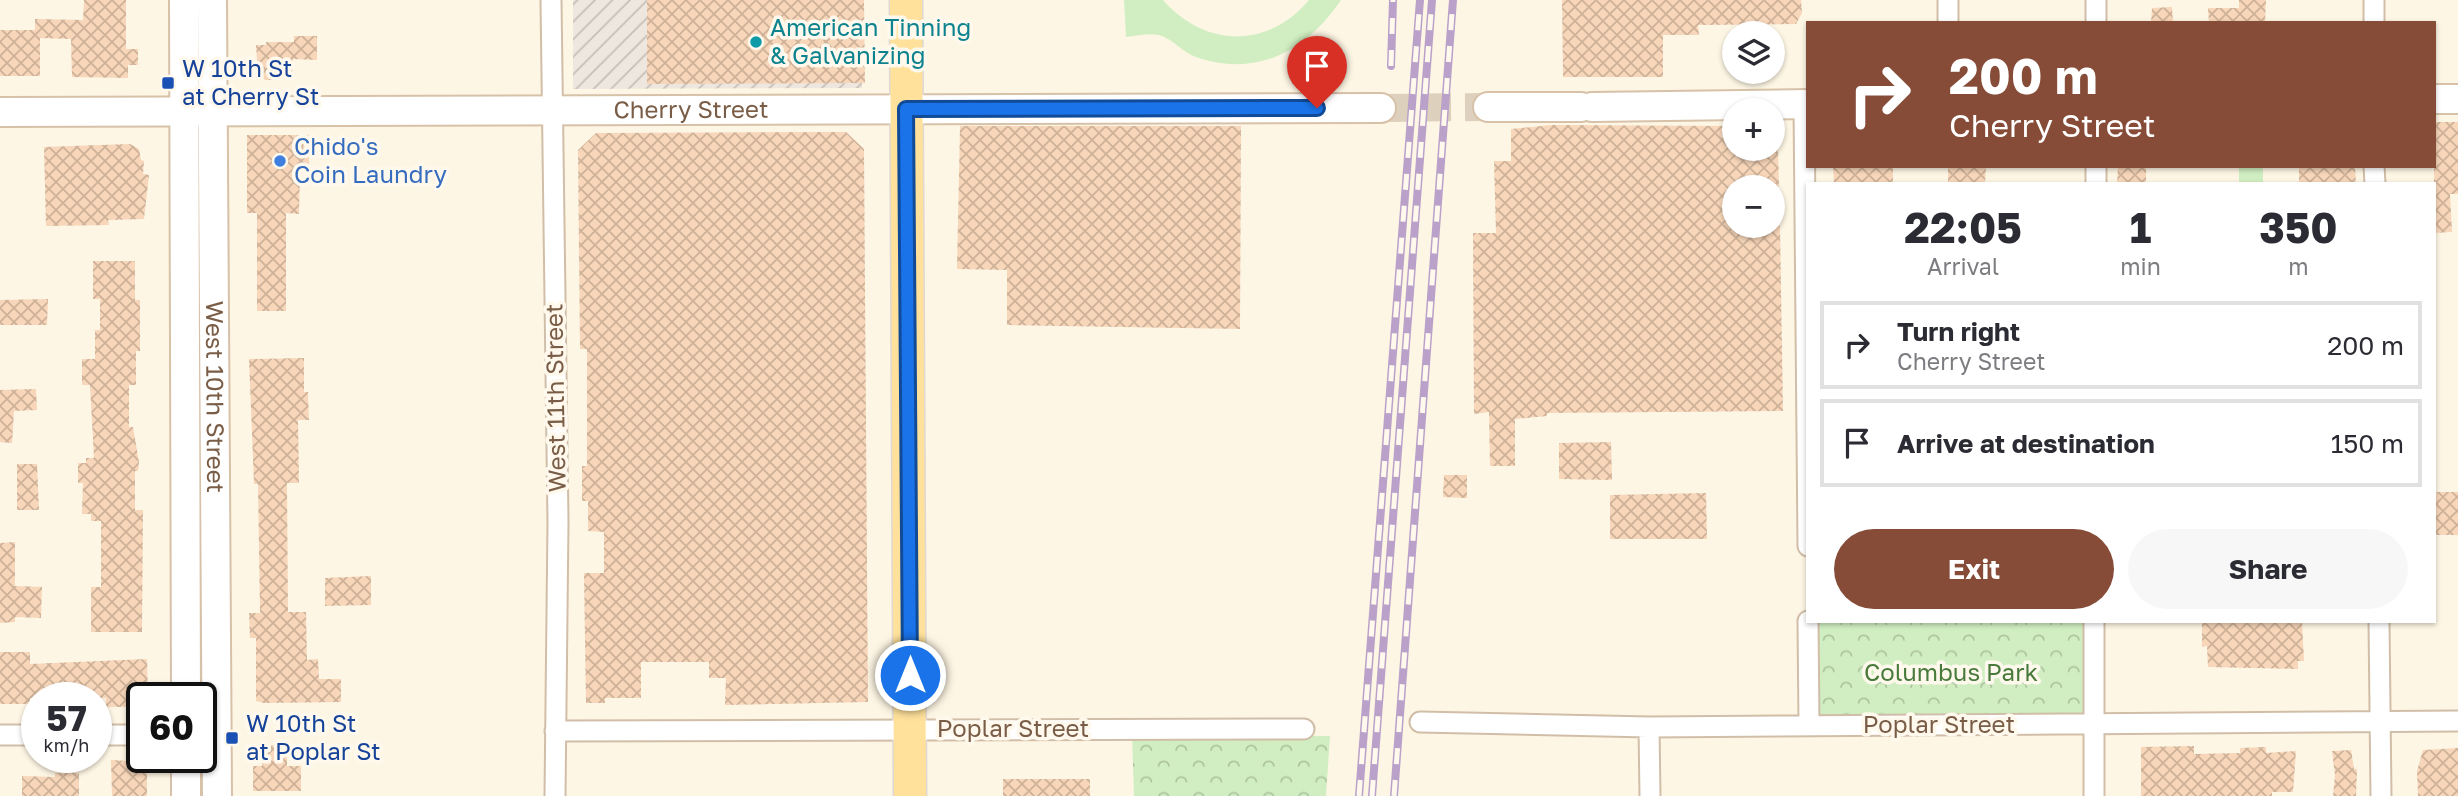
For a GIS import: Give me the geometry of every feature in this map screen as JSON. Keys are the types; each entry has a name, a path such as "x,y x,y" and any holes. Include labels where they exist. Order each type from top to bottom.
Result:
{"main road":[{"path":"906,0 910,796"}],"street":[{"name":"West 10th Street","path":"184,0 198,114 214,422 210,682"},
{"name":"West 10th Street","path":"186,682 185,422 198,114 212,0"},
{"name":"West 11th Street","path":"551,0 558,522 555,796"},
{"path":"1948,0 1948,21"},
{"path":"2096,0 2096,21"},
{"path":"2374,0 2374,21"},
{"path":"2436,99 2458,99"},
{"path":"1488,107 1806,104"},
{"name":"Cherry Street","path":"0,112 198,114 1381,108"},
{"path":"185,422 214,422"},
{"path":"1808,623 1810,726"},
{"path":"2094,623 2094,796"},
{"path":"2379,623 2381,796"},
{"name":"Poplar Street","path":"1420,722 1649,727 2458,721"},
{"path":"1649,727 1650,796"},
{"name":"Poplar Street","path":"555,731 1304,729"},
{"path":"0,735 21,735"},
{"path":"186,773 186,796"},
{"name":"West 10th Street","path":"214,773 217,796"}],"shaded area":[{"name":"American Tinning & Galvanizing","path":"573,0 862,0 862,88 573,89"}],"green space":[{"path":"1124,0 1163,0 1180,16 1198,27 1217,34 1236,36 1256,34 1275,27 1293,16 1309,0 1341,0 1327,18 1296,46 1279,56 1240,64 1219,63 1196,57 1159,35 1126,37"},
{"path":"2239,168 2263,168 2263,182 2239,182"},
{"name":"Columbus Park","path":"1808,623 2094,623 2093,724 1809,726"},
{"path":"1132,734 1330,736 1326,796 1134,796"}],"building":[{"path":"84,0 126,0 126,49 138,49 138,65 128,65 128,78 72,77 71,39 40,38 40,76 0,76 0,30 35,30 35,19 83,20"},
{"name":"American Tinning & Galvanizing","path":"647,0 864,0 865,83 647,84"},
{"path":"1562,0 1801,0 1802,13 1796,24 1785,24 1785,21 1722,21 1722,25 1698,25 1699,35 1663,35 1663,77 1563,77"},
{"path":"2239,0 2266,0 2265,21 2209,21 2208,8 2239,8"},
{"path":"2172,7 2173,21 2151,21 2152,8"},
{"path":"294,36 317,36 317,60 293,59 292,73 275,74 275,80 265,80 258,74 256,45 266,45 266,42 294,42"},
{"path":"2436,122 2458,122 2458,194 2450,194 2452,232 2436,233"},
{"path":"1551,125 1722,126 1722,161 1778,161 1779,175 1722,175 1722,238 1780,238 1783,411 1547,413 1547,416 1515,419 1515,466 1490,466 1489,412 1474,414 1473,233 1496,233 1494,161 1511,161 1511,129"},
{"path":"960,126 1241,126 1240,329 1007,325 1007,270 957,269"},
{"path":"846,132 864,149 868,702 725,705 726,678 709,678 709,662 641,662 641,698 605,698 605,703 586,703 584,573 604,573 604,532 588,531 588,501 582,501 582,466 587,466 587,349 580,349 578,150 596,133"},
{"path":"247,135 309,135 309,170 300,170 299,214 286,213 286,311 257,311 257,213 247,213"},
{"path":"130,144 139,149 141,160 144,161 143,174 149,175 144,219 108,220 109,225 46,226 44,147"},
{"path":"1833,168 1893,168 1893,182 1834,182"},
{"path":"1948,168 1986,168 1985,182 1948,182"},
{"path":"2118,168 2146,168 2146,182 2117,182"},
{"path":"2299,168 2355,168 2356,182 2299,182"},
{"path":"93,261 135,261 135,300 140,300 140,351 136,351 136,385 129,385 129,427 133,427 139,462 138,471 135,471 135,510 143,510 142,632 91,632 91,587 101,587 101,521 91,521 91,514 82,514 83,483 78,483 78,463 86,463 86,458 94,458 90,385 82,385 82,359 95,359 95,330 100,330 100,299 93,299"},
{"path":"48,299 47,325 0,325 0,300"},
{"path":"304,358 304,392 308,392 309,420 298,420 299,483 287,483 288,612 306,612 307,660 318,659 319,679 341,679 341,702 264,703 256,701 256,638 250,638 249,613 260,613 258,484 254,484 249,359"},
{"path":"36,389 37,410 14,411 12,443 0,442 0,390"},
{"path":"1611,442 1612,480 1559,479 1559,443"},
{"path":"17,464 37,464 39,510 17,510"},
{"path":"1444,475 1467,475 1467,498 1443,497"},
{"path":"2436,492 2458,492 2458,535 2436,535"},
{"path":"1706,493 1707,539 1610,539 1610,495"},
{"path":"15,542 15,586 42,587 41,618 15,617 15,622 0,623 0,543"},
{"path":"371,576 371,605 325,606 325,578"},
{"path":"2202,623 2302,623 2304,661 2298,661 2298,669 2208,667 2207,646 2202,647"},
{"path":"0,652 30,652 30,664 147,659 148,682 126,682 126,707 112,707 112,682 21,682 21,704 0,704"},
{"path":"262,745 287,745 287,766 301,766 301,791 253,791 253,766 262,766"},
{"path":"2194,746 2194,754 2240,753 2240,748 2266,747 2266,753 2296,751 2293,792 2272,792 2272,796 2141,796 2141,747"},
{"path":"2458,748 2458,796 2418,796 2417,771 2423,750"},
{"path":"2351,750 2354,769 2357,769 2356,796 2333,796 2335,775 2332,751"},
{"path":"112,760 126,761 126,773 147,773 147,796 112,796"},
{"path":"55,773 79,773 79,796 22,796 22,776 55,777"},
{"path":"1003,779 1090,779 1090,796 1003,796"}],"tunnel":[{"path":"1381,108 1488,107"}],"railway":[{"path":"1391,66 1393,0"},
{"path":"1359,796 1420,0"},
{"path":"1372,796 1432,0"},
{"path":"1394,796 1453,0"}],"place":[{"name":"American Tinning & Galvanizing","path":"756,42"},
{"name":"W 10th St at Cherry St","path":"168,83"},
{"name":"Chido's Coin Laundry","path":"280,161"},
{"name":"W 10th St at Poplar St","path":"232,738"}],"route":[{"path":"910,675 906,109 1317,108"}]}
